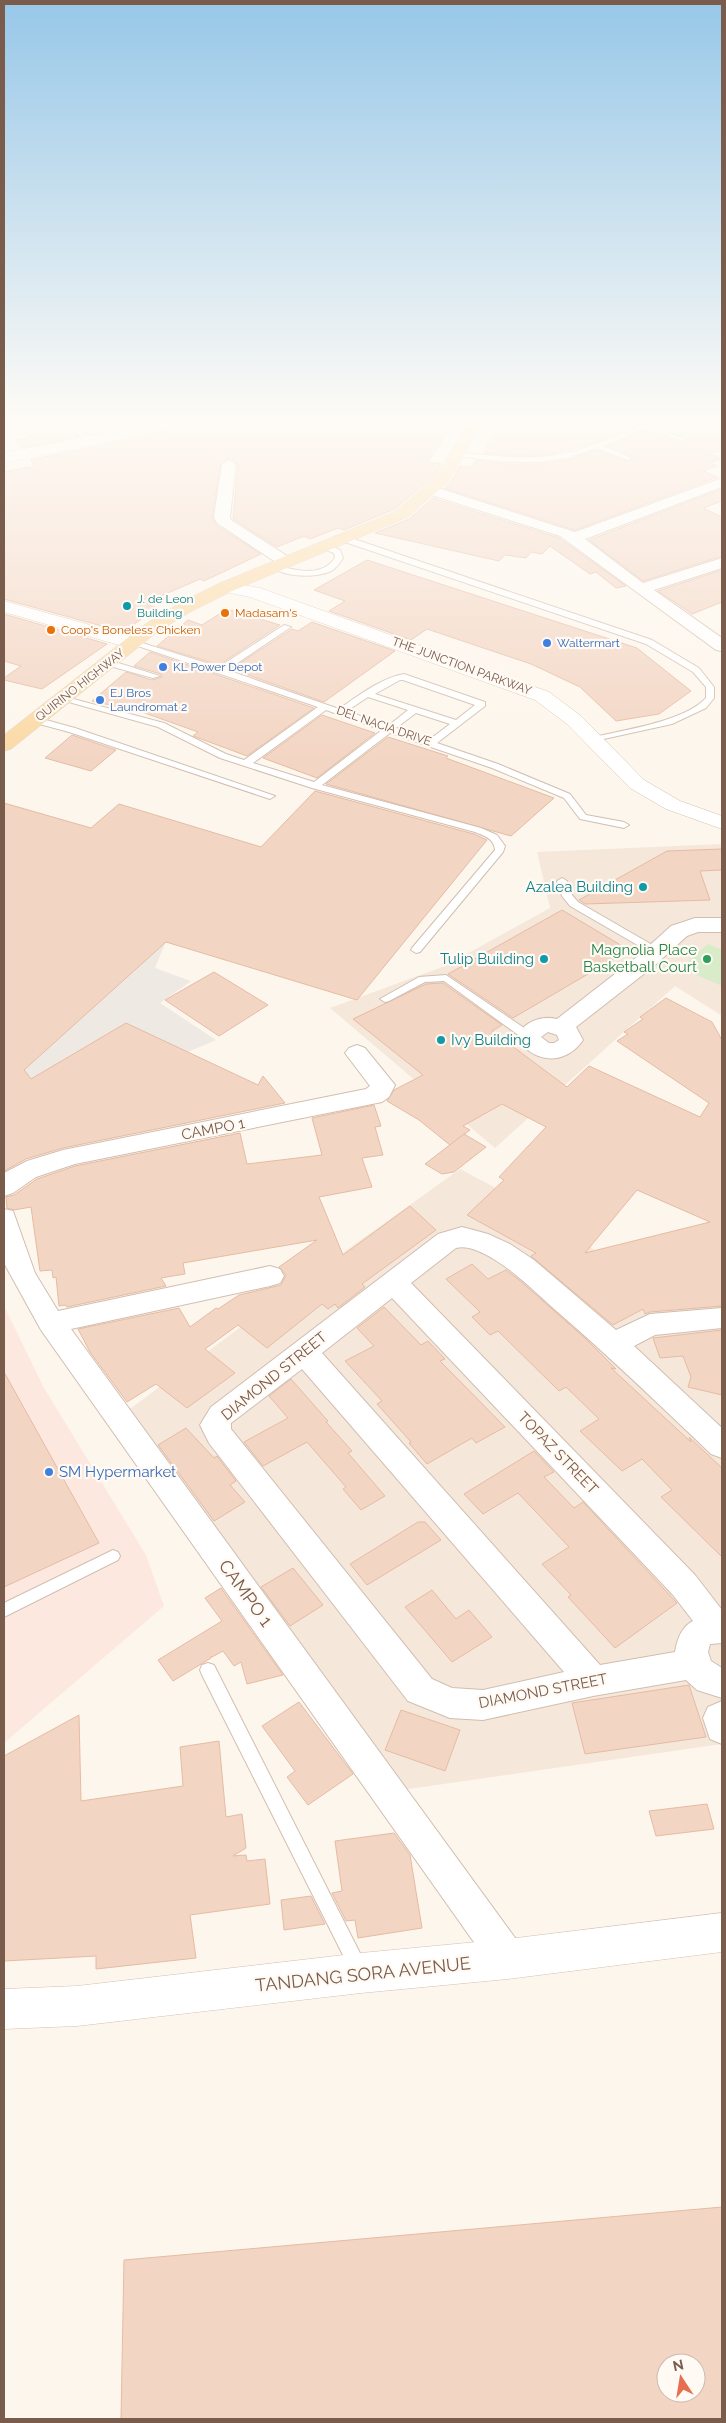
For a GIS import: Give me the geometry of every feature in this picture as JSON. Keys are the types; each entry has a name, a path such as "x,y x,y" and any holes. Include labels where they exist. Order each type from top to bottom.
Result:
{"main road":[{"name":"QUIRINO HIGHWAY","path":"4,745 168,617 226,586 352,535"}],"street":[{"path":"241,535 281,564"},
{"path":"568,535 640,589 714,632 722,646"},
{"path":"574,538 582,535"},
{"path":"640,589 722,563"},
{"name":"THE JUNCTION PARKWAY","path":"255,574 272,585 520,673 553,687 646,781 673,804 722,823"},
{"name":"THE JUNCTION PARKWAY","path":"226,586 254,592 533,692 542,696 602,738"},
{"path":"4,606 133,643"},
{"name":"THE JUNCTION PARKWAY","path":"646,781 722,809"},
{"path":"529,1037 536,1028 552,1025 561,1027 657,952 679,931 695,925 722,925"},
{"name":"CAMPO 1","path":"4,1187 12,1178 29,1170 72,1156 373,1096 380,1092 383,1085 357,1053"},
{"name":"CAMPO 1","path":"4,1218 10,1249 28,1287 51,1323 508,1959"},
{"name":"DIAMOND STREET","path":"693,1664 593,1681 483,1705 450,1702 420,1690 219,1435 215,1425 220,1415 447,1241 462,1237 479,1240 501,1251 524,1267 614,1344 722,1446"},
{"path":"51,1323 270,1276"},
{"name":"TOPAZ STREET","path":"394,1283 684,1586 720,1628"},
{"path":"614,1344 650,1325 722,1318"},
{"path":"303,1351 593,1681"},
{"path":"720,1628 700,1633 694,1639 691,1656 693,1664 708,1678 722,1683"},
{"path":"722,1717 720,1718 722,1728"},
{"name":"TANDANG SORA AVENUE","path":"4,2010 77,2006 361,1973 508,1959 722,1932"}],"lane":[{"path":"345,538 524,601 649,642 696,670 710,687 710,698 703,706 669,722 602,738"},
{"path":"221,670 287,627"},
{"path":"611,639 620,632"},
{"name":"DEL NACIA DRIVE","path":"133,643 221,670 432,742 567,796 583,817 624,825"},
{"path":"109,663 156,676"},
{"path":"341,711 368,694 398,678 404,677 482,704 432,742"},
{"path":"368,694 457,723"},
{"path":"62,699 162,725 223,756 315,786 478,830 496,838 500,844 500,850 416,950"},
{"path":"246,763 326,706"},
{"path":"315,786 392,729 414,710"},
{"path":"35,720 72,730 270,796"},
{"path":"562,881 567,896 574,904 657,952"},
{"path":"385,999 423,979 446,978 529,1037"},
{"path":"4,1610 113,1556"},
{"path":"208,1670 361,1973"}],"shaded area":[{"path":"722,844 722,1016 675,986 495,1148 330,1008 445,966 550,908 537,852"},
{"path":"4,883 168,936 155,968 191,981 160,1003 216,1040 4,1130"},
{"path":"460,1169 560,1222 638,1286 722,1277 722,1744 402,1790 123,1414 291,1290"},
{"name":"SM Hypermarket","path":"4,1306 44,1388 146,1555 164,1606 4,1743"}],"green space":[{"name":"Magnolia Place Basketball Court","path":"708,944 722,950 722,986 681,968"}],"building":[{"path":"4,535 232,535 261,554 204,581 200,579 145,603 157,608 123,632 4,599"},
{"path":"258,535 320,535 310,539 304,536 277,547"},
{"path":"384,535 550,535 559,538 626,586 616,588 596,572 590,574 550,546 542,554 531,552 526,558 505,555 499,561"},
{"path":"602,535 722,535 722,556 643,581 589,540"},
{"name":"Waltermart","path":"367,560 637,648 691,691 659,714 616,721 580,687 531,664 427,629 411,640 329,611 345,601 314,590"},
{"path":"722,570 722,602 692,614 658,591"},
{"path":"227,609 280,625 219,665 157,646 188,620 202,625"},
{"path":"4,614 107,644 42,689 4,680 4,678 21,666 4,661"},
{"path":"312,622 395,651 324,702 231,669 292,629 298,631"},
{"path":"150,652 314,708 247,756 193,736 198,732 142,712 92,701 126,672 152,680 162,677 161,674 134,666"},
{"path":"322,715 375,733 317,778 263,758"},
{"path":"72,735 116,750 91,771 45,758"},
{"path":"388,737 448,756 446,758 554,798 511,836 326,784"},
{"path":"315,791 474,834 487,840 357,1000 166,942 24,1070 31,1079 126,1023 258,1085 263,1076 285,1103 63,1148 26,1159 4,1171 4,803 91,828 119,804 261,847"},
{"name":"Azalea Building","path":"722,849 722,870 700,871 710,900 585,904 579,900 667,851"},
{"name":"Tulip Building","path":"562,910 629,950 513,1018 448,974"},
{"path":"214,972 268,1005 219,1036 165,1000"},
{"path":"443,983 502,1025 492,1031 567,1087 589,1066 700,1117 709,1103 617,1041 628,1034 624,1032 643,1019 640,1017 666,998 712,1022 722,1040 722,1306 645,1314 643,1309 613,1325 531,1256 536,1253 467,1215 504,1180 499,1177 546,1127 502,1104 463,1126 470,1130 450,1145 419,1120 387,1101 394,1090 423,1075 353,1019 426,984","holes":["637,1190 710,1222 585,1253"]},
{"path":"374,1105 381,1126 375,1127 383,1155 362,1158 372,1187 319,1197 343,1255 410,1206 436,1230 362,1284 365,1287 338,1308 335,1304 328,1309 322,1304 267,1348 238,1325 205,1349 235,1373 187,1408 156,1384 127,1402 90,1352 78,1329 179,1308 190,1327 216,1308 218,1309 239,1295 281,1285 286,1275 279,1267 317,1240 183,1263 185,1274 161,1278 166,1286 67,1307 65,1305 59,1306 56,1277 53,1278 52,1270 40,1271 31,1207 14,1210 7,1208 6,1197 14,1195 37,1179 75,1166 240,1133 247,1164 322,1155 312,1118"},
{"path":"464,1134 486,1147 454,1172 442,1174 425,1164"},
{"path":"472,1264 488,1279 506,1270 518,1279 586,1339 616,1369 611,1368 722,1468 722,1557 661,1497 672,1490 642,1459 622,1471 580,1431 599,1419 566,1387 559,1391 498,1331 490,1335 472,1317 480,1312 446,1279"},
{"path":"384,1307 421,1345 428,1341 445,1359 440,1361 505,1427 476,1443 472,1438 427,1464 409,1443 411,1442 377,1404 382,1401 345,1361 374,1346 357,1328"},
{"path":"722,1330 722,1395 688,1387 691,1377 683,1356 660,1358 653,1338"},
{"path":"4,1372 99,1543 4,1587"},
{"path":"291,1379 328,1421 326,1422 352,1451 348,1453 385,1496 361,1510 343,1489 346,1487 307,1442 263,1466 244,1442 288,1418 269,1396"},
{"path":"186,1428 214,1458 217,1456 236,1481 230,1485 245,1502 214,1521 158,1445"},
{"path":"534,1451 554,1472 544,1477 574,1508 583,1502 677,1603 615,1648 568,1597 571,1595 542,1564 569,1547 518,1493 483,1514 464,1494"},
{"path":"418,1522 425,1522 441,1540 367,1585 350,1564"},
{"path":"293,1568 323,1605 290,1626 261,1587"},
{"path":"221,1588 283,1675 247,1684 241,1662 234,1666 223,1651 211,1656 211,1658 173,1681 158,1660 222,1621 205,1598"},
{"path":"432,1590 456,1619 469,1610 492,1637 452,1662 405,1607"},
{"path":"689,1685 706,1737 585,1754 572,1703"},
{"path":"299,1702 353,1774 308,1805 287,1777 295,1771 262,1726"},
{"path":"401,1710 460,1730 445,1771 385,1750"},
{"path":"79,1715 81,1801 183,1786 180,1747 219,1741 226,1817 242,1814 246,1848 233,1856 246,1855 247,1861 265,1859 270,1904 190,1915 196,1958 96,1969 96,1956 4,1961 4,1756"},
{"path":"707,1804 714,1829 656,1836 649,1811"},
{"path":"394,1833 410,1855 422,1928 358,1938 355,1920 346,1921 332,1893 342,1891 335,1841"},
{"path":"311,1896 325,1924 284,1930 281,1900"},
{"path":"722,2207 722,2419 121,2419 124,2260"}],"place":[{"name":"J. de Leon Building","path":"127,606"},
{"name":"Madasam's","path":"225,613"},
{"name":"Coop's Boneless Chicken","path":"51,630"},
{"name":"Waltermart","path":"547,643"},
{"name":"KL Power Depot","path":"163,667"},
{"name":"EJ Bros Laundromat 2","path":"100,700"},
{"name":"Azalea Building","path":"643,887"},
{"name":"Tulip Building","path":"544,959"},
{"name":"Magnolia Place Basketball Court","path":"707,959"},
{"name":"Ivy Building","path":"441,1040"},
{"name":"SM Hypermarket","path":"49,1472"}]}
